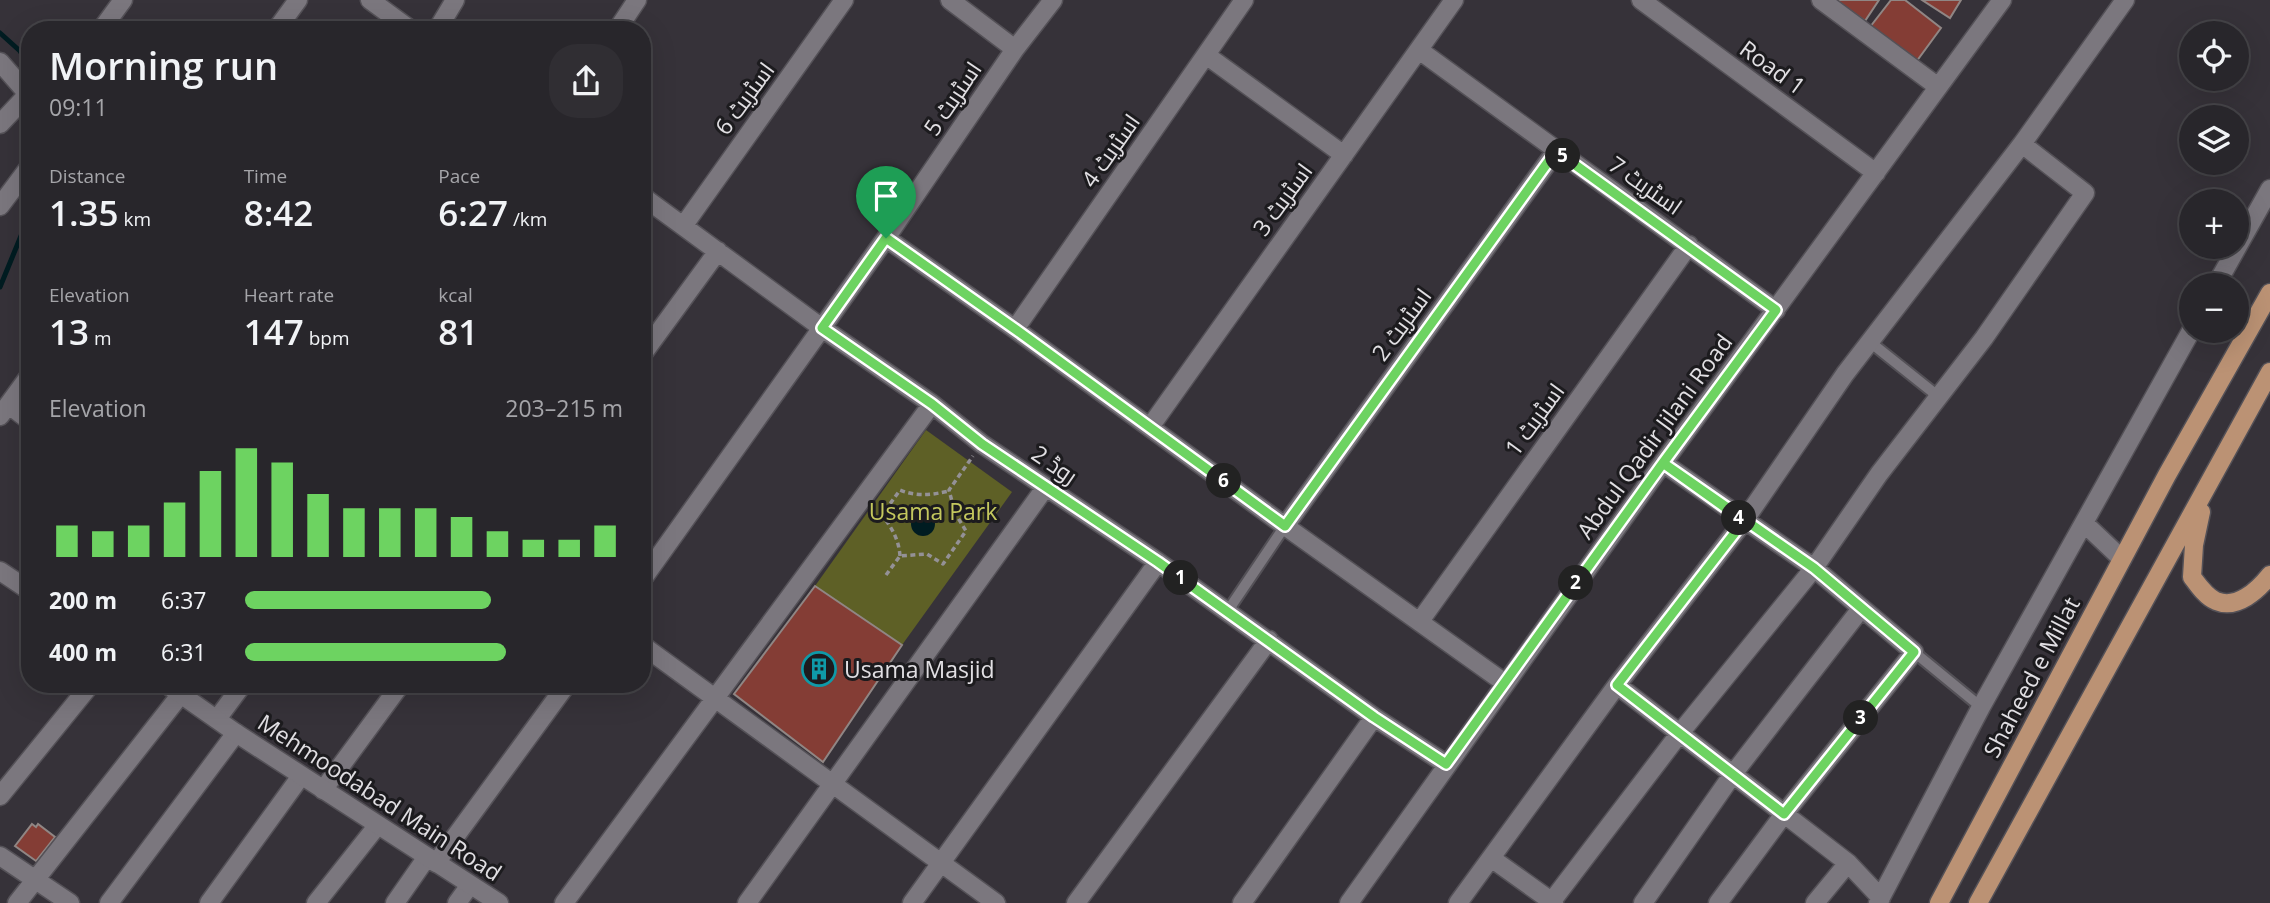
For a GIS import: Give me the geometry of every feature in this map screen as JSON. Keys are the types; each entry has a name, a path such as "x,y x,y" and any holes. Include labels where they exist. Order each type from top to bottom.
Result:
{"main road":[{"name":"Shaheed e Millat","path":"1939,903 2167,475 2270,293"},
{"path":"1978,903 2270,372"},
{"path":"2206,491 2194,545 2192,577 2205,593 2218,602 2238,602 2262,585 2270,575"}],"street":[{"path":"108,21 123,0"},
{"path":"283,21 298,0"},
{"path":"370,0 399,21"},
{"path":"442,21 455,0"},
{"path":"623,21 637,0"},
{"name":"اسٹریٹ 6","path":"684,225 844,0"},
{"path":"950,0 1015,49"},
{"name":"اسٹریٹ 5","path":"651,567 886,238 1015,49 1053,0"},
{"name":"اسٹریٹ 4","path":"1015,329 1244,0"},
{"name":"اسٹریٹ 3","path":"1150,426 1454,0"},
{"name":"Road 1","path":"1641,0 1875,173"},
{"path":"1821,0 1937,86"},
{"name":"Abdul Qadir Jilani Road","path":"1349,903 1663,463 2002,0"},
{"path":"1458,903 1617,685 1744,521 1844,374 2022,144 2124,0"},
{"name":"اسٹریٹ 7","path":"1419,50 1776,310"},
{"path":"1206,55 1344,155"},
{"path":"0,62 21,84"},
{"path":"0,124 21,101"},
{"path":"1492,858 1546,901 1814,568 1879,474 1984,338 2085,193 2022,144"},
{"name":"اسٹریٹ 2","path":"1285,526 1556,151"},
{"path":"0,206 21,178"},
{"path":"2224,273 2270,188"},
{"name":"روڈ 2","path":"651,202 822,328 932,404 982,444 1158,562 1374,717 1446,764"},
{"path":"886,238 1505,683"},
{"name":"اسٹریٹ 1","path":"1420,621 1689,245"},
{"path":"651,343 718,251"},
{"path":"1617,685 1848,863 1880,901 1981,707 2184,343"},
{"path":"21,387 4,410 21,417"},
{"path":"564,903 932,404"},
{"path":"1663,463 1814,568 1860,610 1914,652 1784,814 1718,903"},
{"path":"747,903 1045,488"},
{"path":"2085,524 2122,559"},
{"path":"912,903 1158,562"},
{"path":"0,571 21,585"},
{"path":"1643,903 1733,774 1860,610"},
{"path":"1076,903 1269,640"},
{"path":"651,652 996,903"},
{"path":"0,796 84,693"},
{"path":"17,903 170,693"},
{"name":"Mehmoodabad Main Road","path":"179,693 377,826 499,903"},
{"path":"217,719 236,693"},
{"path":"323,790 394,693"},
{"path":"395,903 560,693"},
{"path":"1242,903 1374,717"},
{"path":"109,903 236,733"},
{"path":"209,903 301,776"},
{"path":"316,903 377,826"},
{"path":"0,856 70,903"},
{"path":"1815,903 1848,863"},
{"path":"457,903 470,885"}],"lane":[{"path":"1870,342 1939,397"},
{"path":"1227,612 1285,526"},
{"path":"1914,652 1981,707"}],"path":[{"path":"900,556 927,554 943,564 966,531 954,513 949,491 965,466"},
{"path":"886,575 900,556 899,545 890,524 882,515 900,489 922,495 949,491"}],"green space":[{"name":"Usama Park","path":"926,430 1012,492 902,645 815,586"}],"water":[{"path":"923,512 932,515 935,524 932,533 923,536 914,533 911,524 914,515"}],"building":[{"path":"1835,0 1879,0 1865,21"},
{"path":"1891,0 1905,0 1941,28 1916,62 1870,27"},
{"path":"1922,0 1961,0 1950,18"},
{"name":"Usama Masjid","path":"815,586 902,645 823,762 734,694"},
{"path":"32,824 36,827 38,824 55,837 36,861 15,846"}],"waterway":[{"path":"0,33 21,52"},
{"path":"0,287 21,236"}],"place":[{"name":"Usama Masjid","path":"819,669"}],"route":[{"path":"886,238 822,328 932,404 982,444 1158,562 1374,717 1446,764 1663,463 1814,568 1860,610 1914,652 1784,814 1617,685 1744,521 1663,463 1776,310 1556,151 1285,526 886,238"}]}
